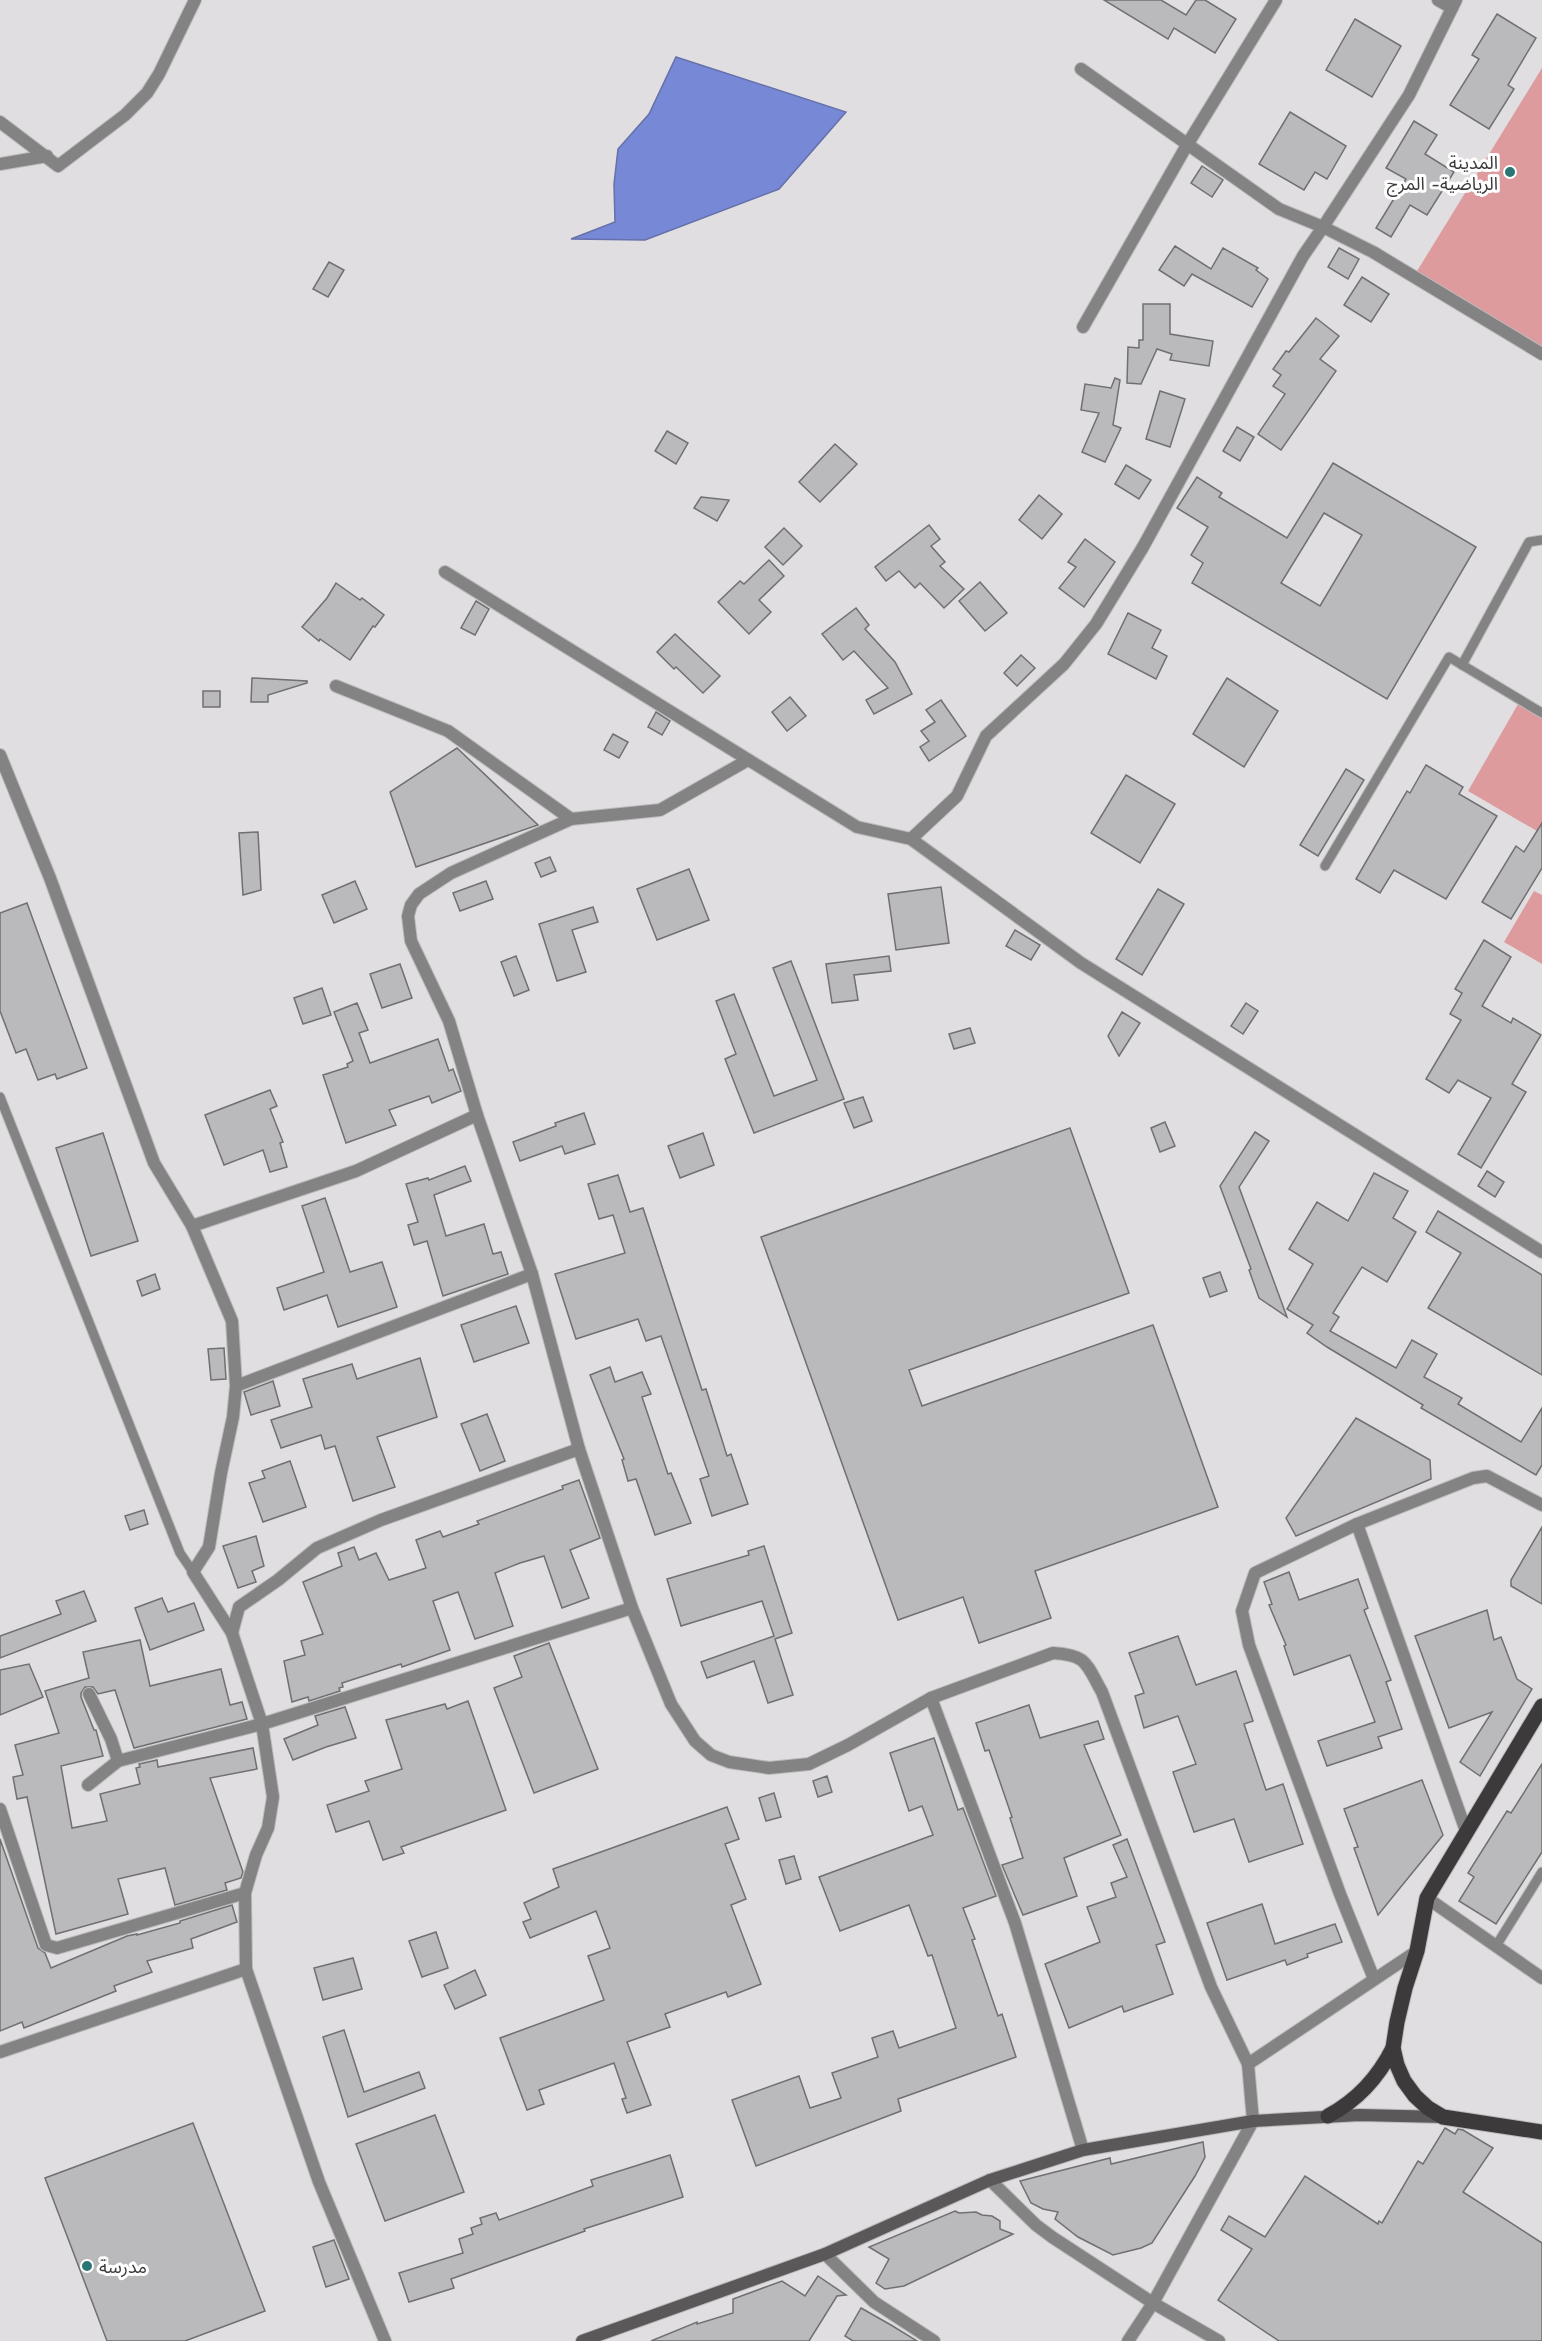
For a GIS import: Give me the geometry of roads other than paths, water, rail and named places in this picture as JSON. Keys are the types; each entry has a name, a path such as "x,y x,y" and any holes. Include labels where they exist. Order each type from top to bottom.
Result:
{"main road":[{"path":"1328,2116 1349,2104 1367,2088 1377,2076 1393,2048 1405,1988 1417,1951 1427,1898 1542,1706"},
{"path":"1393,2048 1404,2081 1415,2096 1428,2108 1443,2117 1542,2132"}],"street":[{"path":"0,122 58,166 125,114 147,93 159,74 195,0"},
{"path":"1083,327 1186,145 1276,0"},
{"path":"911,838 957,796 986,736 1064,664 1096,624 1143,547 1303,256 1409,95 1454,4 1438,0"},
{"path":"1081,69 1279,209 1323,227 1373,252 1542,354"},
{"path":"0,164 47,156"},
{"path":"446,572 856,827 911,838 1081,963 1542,1252"},
{"path":"336,686 448,731 571,819"},
{"path":"0,755 50,878 154,1162 192,1226 232,1321 236,1386 233,1417 208,1547 193,1572 232,1633 262,1724 273,1797 268,1828 256,1855 245,1893 246,1969 319,2182 385,2341"},
{"path":"748,760 660,810 571,819 451,873 419,894 411,904 408,916 411,940 449,1022 477,1115 532,1274 579,1449 632,1608 671,1704 695,1741 711,1755 729,1762 769,1768 809,1764 848,1745 931,1698 1053,1653 1072,1654 1085,1662 1102,1692 1211,1987 1248,2064 1253,2121 1153,2302 1128,2341"},
{"path":"192,1226 356,1171 477,1115"},
{"path":"236,1386 532,1274"},
{"path":"232,1633 239,1607 278,1580 316,1548 381,1520 579,1449"},
{"path":"1374,1979 1340,1894 1249,1645 1242,1611 1255,1573 1357,1524 1473,1478 1487,1476 1542,1505"},
{"path":"1357,1524 1466,1831"},
{"path":"88,1785 118,1761 262,1724 632,1608"},
{"path":"89,1694 111,1739 118,1761"},
{"path":"931,1698 1015,1923 1083,2150"},
{"path":"0,1809 46,1945 57,1948 245,1893"},
{"path":"1427,1898 1542,1978"},
{"path":"1248,2064 1417,1951"},
{"path":"0,2052 246,1969"},
{"path":"582,2341 825,2254 990,2180 1083,2150 1253,2121 1328,2116 1443,2117"},
{"path":"990,2180 1036,2225 1052,2237 1219,2341"},
{"path":"825,2254 874,2302 934,2341"}],"lane":[{"path":"1462,665 1522,552 1529,542 1542,540"},
{"path":"1325,866 1449,657 1542,713"},
{"path":"0,1097 180,1553 193,1572"},
{"path":"1496,1946 1542,1872"}],"water":[{"path":"676,57 846,112 779,189 645,240 571,239 615,222 614,184 618,149 649,114"}],"place":[{"name":"المدينة الرياضية- المرج","path":"1510,172"},
{"name":"مدرسة","path":"87,2266"}]}
